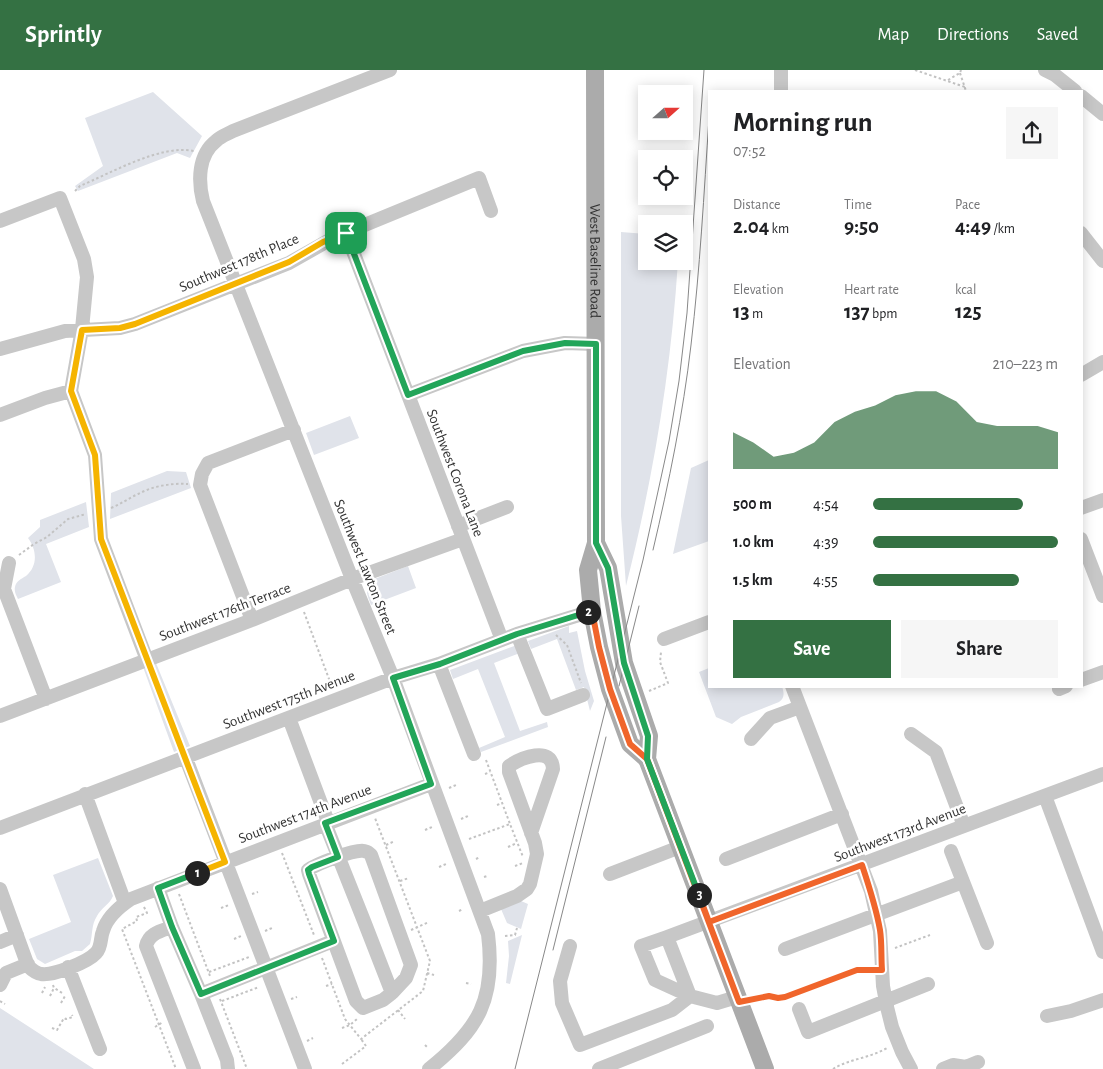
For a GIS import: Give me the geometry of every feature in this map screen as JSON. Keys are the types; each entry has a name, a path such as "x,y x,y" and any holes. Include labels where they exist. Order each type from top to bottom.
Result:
{"main road":[{"name":"West Baseline Road","path":"595,70 596,543 588,570 592,611 610,689 630,744 647,759"},
{"name":"West Baseline Road","path":"596,543 608,568 624,663 648,736 647,759 764,1069"}],"street":[{"path":"200,154 233,130 390,70"},
{"path":"781,90 782,70"},
{"path":"1053,72 1074,90"},
{"path":"1083,98 1103,114"},
{"name":"Southwest Lawton Street","path":"200,154 201,190 204,201 352,580 393,678 488,934 490,972 487,992 480,1011 470,1030 452,1050 429,1069"},
{"name":"Southwest 178th Place","path":"0,349 66,331 120,328 135,324 289,262 323,242 478,178 491,211"},
{"path":"0,222 60,198 84,259 87,277 82,330 71,391 95,455 101,539 147,660"},
{"name":"Southwest Corona Lane","path":"346,233 502,640"},
{"path":"1083,236 1103,261"},
{"path":"408,395 523,351 565,343 596,344"},
{"path":"1083,373 1103,362"},
{"path":"0,415 45,398 71,391"},
{"path":"252,620 200,485 202,474 208,463 294,430"},
{"path":"1083,507 1103,500"},
{"name":"Southwest 176th Terrace","path":"0,716 352,580 461,532 507,507"},
{"path":"1083,544 1103,596"},
{"path":"9,563 4,589 46,699"},
{"name":"Southwest 175th Avenue","path":"0,828 393,678 440,664 517,634 592,611"},
{"path":"664,639 708,622"},
{"path":"517,634 547,709 583,695"},
{"path":"440,664 479,755"},
{"path":"1083,679 1103,672"},
{"path":"793,688 871,891 880,931 886,1001 892,1027 911,1069"},
{"path":"751,739 770,718 800,707"},
{"path":"289,718 338,857 392,993"},
{"path":"911,734 936,752 964,826"},
{"path":"480,911 517,896 530,884 537,854 509,772 509,766 536,755 542,755 547,756 551,760 553,769 531,833"},
{"path":"185,756 305,1069"},
{"name":"Southwest 173rd Avenue","path":"690,996 655,980 640,946 709,922 1103,774"},
{"name":"Southwest 174th Avenue","path":"28,963 33,971 44,974 82,962 100,948 103,930 108,919 125,903 158,888 431,784"},
{"path":"85,794 125,903"},
{"path":"1045,796 1103,952"},
{"path":"726,859 842,814"},
{"path":"610,874 680,847"},
{"path":"951,850 987,942"},
{"path":"359,851 368,852 371,855 411,965 406,978 392,993 383,1000 363,1008 356,1001 308,870 338,857 359,851"},
{"path":"785,949 963,882"},
{"path":"158,888 172,927 227,1060 228,1069"},
{"path":"0,889 28,963 6,973 0,985"},
{"path":"172,927 154,934 148,939 146,946 194,1069"},
{"path":"0,942 17,935"},
{"path":"667,937 690,996"},
{"path":"201,994 334,941"},
{"path":"570,946 560,981 562,1003 580,1045 672,1010 690,996"},
{"path":"68,967 100,1049"},
{"path":"799,1009 808,1032 928,984"},
{"path":"690,996 717,1003 738,1000"},
{"path":"1047,1016 1071,1011 1103,1000"},
{"path":"599,1069 707,1026"},
{"path":"943,1069 952,1065 966,1067 978,1062"}],"path":[{"path":"915,70 964,87"},
{"path":"947,80 961,71 966,90"},
{"path":"75,191 80,186 162,152 182,150 200,154"},
{"path":"111,508 154,488 170,484 200,485"},
{"path":"9,563 34,544 47,537 68,519 86,514"},
{"path":"300,601 337,700"},
{"path":"551,623 556,637 567,645 578,674 583,695"},
{"path":"636,696 668,683 660,662 660,655 667,648 664,639"},
{"path":"147,660 185,756"},
{"path":"479,755 490,772 525,862 515,866"},
{"path":"485,774 490,772"},
{"path":"449,788 456,785"},
{"path":"497,805 502,803"},
{"path":"461,819 468,816"},
{"path":"469,839 510,824"},
{"path":"425,830 432,827"},
{"path":"386,845 395,842"},
{"path":"508,847 518,843"},
{"path":"476,858 480,857"},
{"path":"439,866 446,864"},
{"path":"400,881 409,878"},
{"path":"288,880 292,879"},
{"path":"252,894 258,892"},
{"path":"221,908 229,905"},
{"path":"459,911 463,909"},
{"path":"302,917 306,915"},
{"path":"188,920 193,918"},
{"path":"400,935 429,922"},
{"path":"265,931 272,928"},
{"path":"505,936 515,935 517,928"},
{"path":"881,953 930,935"},
{"path":"234,939 241,936"},
{"path":"200,952 205,950"},
{"path":"208,973 249,957"},
{"path":"738,1000 769,996 785,997 857,970 882,970"},
{"path":"427,973 434,975"},
{"path":"51,981 54,988 65,996 68,1004"},
{"path":"466,983 471,984"},
{"path":"326,986 332,984"},
{"path":"50,996 54,988"},
{"path":"61,1003 65,996"},
{"path":"291,999 296,997"},
{"path":"0,1001 5,1004"},
{"path":"342,1028 350,1025 359,1017 363,1008"},
{"path":"398,1010 405,1019"},
{"path":"52,1028 57,1030 64,1018 66,1019"},
{"path":"230,1026 236,1024"},
{"path":"307,1041 313,1038"},
{"path":"361,1040 368,1049"},
{"path":"833,1069 875,1054 898,1041"},
{"path":"425,1045 428,1048"},
{"path":"342,1064 366,1046"},
{"path":"169,1064 173,1062"},
{"path":"246,1068 252,1066"}],"shaded area":[{"path":"153,92 202,136 190,158 177,153 78,191 75,186 103,166 85,118"},
{"path":"621,232 638,233 638,270 677,270 666,384 645,506 626,586 621,516"},
{"path":"350,416 359,438 314,455 306,433"},
{"path":"708,460 708,541 673,554 691,468"},
{"path":"167,471 186,472 191,488 110,519 111,493"},
{"path":"86,502 89,527 46,544 61,582 18,599 15,592 16,585 33,568 35,558 28,538 40,527 40,520"},
{"path":"408,566 416,588 371,605 367,595 369,583 372,580"},
{"path":"569,626 569,633 577,631 585,671 594,701 590,711 584,687 576,690 557,639 531,649 528,641"},
{"path":"517,645 520,653 494,663 520,731 547,722 548,727 481,752 479,748 505,737 478,669 453,679 450,670"},
{"path":"156,663 190,746 174,752 143,667"},
{"path":"708,668 708,688 783,688 783,697 779,702 741,717 732,724 716,717 699,672"},
{"path":"98,858 113,896 95,919 90,944 82,951 75,951 45,964 37,959 29,939 71,922 53,875"},
{"path":"521,901 528,904 521,929 507,923 501,909"},
{"path":"522,935 510,984 506,983 509,956 508,941"},
{"path":"0,1008 94,1069 0,1069"}],"tram line":[{"path":"515,1069 643,560 669,441 679,381 687,313 704,70"},
{"path":"653,550 675,448 688,371 699,260 708,132"},
{"path":"619,686 639,606"},
{"path":"553,950 606,737"}],"route":[{"path":"346,233 323,242 289,262 135,324 120,328 82,330 71,391 95,455 101,539 225,862 158,888 172,927 201,994 334,941 308,870 338,857 325,823 431,784 393,678 440,664 517,634 592,611 610,689 630,744 647,759 739,1002 769,996 785,997 857,970 882,970 877,914 862,865 709,922 647,759 648,736 624,663 608,568 596,543 596,344 565,343 523,351 408,395 346,233"}]}
